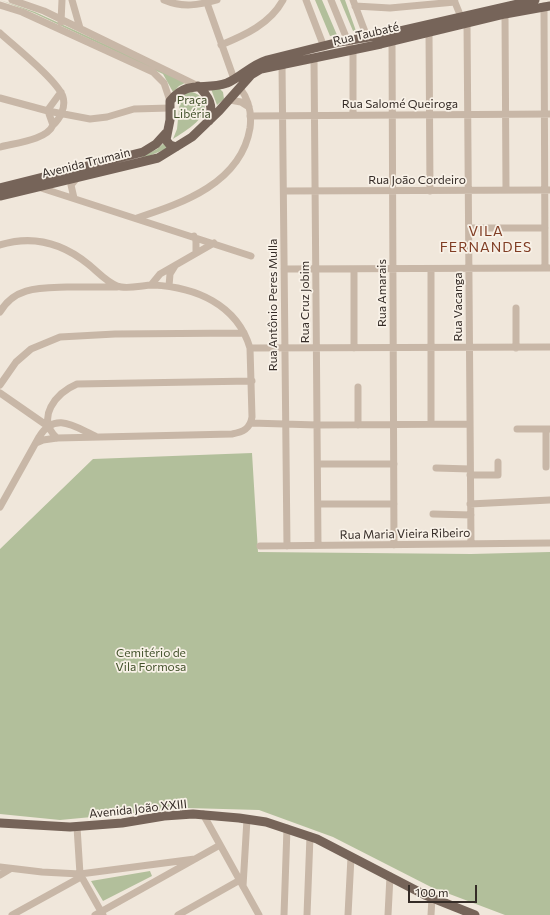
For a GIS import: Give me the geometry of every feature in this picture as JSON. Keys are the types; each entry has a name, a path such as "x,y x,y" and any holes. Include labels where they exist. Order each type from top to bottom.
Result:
{"main road":[{"name":"Rua Taubaté","path":"209,121 256,72 282,64 351,50 429,31 529,1"},
{"name":"Rua Taubaté","path":"198,86 212,87 230,81 258,63 348,40 367,38 547,6"},
{"path":"230,81 240,88"},
{"path":"198,86 208,98 211,106 209,121 192,137 176,147 168,143 166,133 170,120 170,105 186,88 198,86"},
{"name":"Avenida Trumain","path":"0,196 37,183 143,152 156,144 166,133"},
{"name":"Avenida Trumain","path":"0,188 78,177 151,160 176,147"},
{"name":"Avenida João XXIII","path":"0,823 34,826 77,827 122,823 164,816 203,814 247,819 288,828 310,836 432,898 474,915"}],"street":[{"path":"12,0 80,28 198,86"},
{"path":"61,29 60,19 62,0"},
{"path":"164,0 186,6 217,0"},
{"path":"221,45 259,27 275,12 283,0"},
{"path":"306,0 324,47"},
{"path":"331,0 351,50 353,62 353,115"},
{"path":"367,38 354,3 390,8 454,1 464,20"},
{"path":"61,8 72,2 80,28"},
{"path":"207,3 221,45 230,81"},
{"path":"0,5 22,12 61,29 153,72 164,83 170,105 134,109 99,118 61,114 0,98"},
{"path":"284,270 548,268 545,228 547,190 547,6"},
{"path":"506,14 506,190"},
{"name":"Rua Vacanga","path":"464,20 468,114 471,544"},
{"path":"429,31 430,191"},
{"path":"0,33 52,81 61,92 63,100 61,114 45,135 0,147"},
{"name":"Rua Amarais","path":"392,40 394,545"},
{"name":"Rua Cruz Jobim","path":"314,58 318,546"},
{"name":"Rua Antônio Peres Mulla","path":"282,64 286,546"},
{"path":"137,218 187,200 221,179 242,153 249,134 250,116 245,95 240,88"},
{"path":"47,111 61,92"},
{"path":"230,100 241,102 249,107"},
{"path":"47,111 53,125"},
{"name":"Rua Salomé Queiroga","path":"250,116 547,114"},
{"path":"74,198 71,185 78,177"},
{"path":"37,183 74,198 194,236 251,256"},
{"name":"Rua João Cordeiro","path":"284,192 547,190"},
{"path":"469,228 545,228"},
{"path":"194,236 196,241 195,253"},
{"path":"0,245 24,240 51,243 66,249 80,258 107,280 118,286"},
{"path":"195,253 206,240"},
{"path":"152,285 160,274 214,243"},
{"path":"169,286 170,274 175,266"},
{"path":"431,269 432,424"},
{"path":"354,270 354,348"},
{"path":"0,312 6,302 16,295 35,288 152,285 169,286 193,292 216,302 235,318 244,333 250,348 252,381 251,423 243,431 232,434 57,438 42,440 36,443"},
{"path":"516,308 516,348"},
{"path":"0,385 12,367 31,349 41,343 60,337 115,334 244,333"},
{"path":"250,348 550,347"},
{"path":"49,427 48,417 52,403 63,393 77,384 252,381"},
{"path":"358,387 358,425"},
{"path":"0,392 49,427 57,438"},
{"path":"0,507 42,433 49,427 59,423 74,425 97,437"},
{"path":"251,423 286,425 470,424"},
{"path":"66,438 75,432 74,425"},
{"path":"517,429 548,429 546,467"},
{"path":"436,468 498,475 498,462"},
{"path":"318,464 394,464"},
{"path":"470,504 500,504 520,501 550,500"},
{"path":"318,504 394,504"},
{"path":"433,514 471,514"},
{"name":"Rua Maria Vieira Ribeiro","path":"260,546 550,542"},
{"path":"203,814 259,915"},
{"path":"241,883 247,819"},
{"path":"77,827 80,875 100,914 220,845"},
{"path":"284,915 288,828"},
{"path":"307,915 310,836"},
{"path":"348,915 350,856"},
{"path":"0,867 80,875 195,859"},
{"path":"0,875 10,869"},
{"path":"12,915 80,875"},
{"path":"388,915 390,876"},
{"path":"178,915 241,883"},
{"path":"431,915 432,898"}],"green space":[{"path":"0,0 35,12 187,82 179,86 173,92 163,74 34,13"},
{"path":"315,0 322,0 337,35 330,36"},
{"path":"340,0 345,0 356,31 353,31"},
{"name":"Praça Libéria","path":"211,89 220,89 223,92 224,99 217,105"},
{"name":"Praça Libéria","path":"192,92 198,94 201,98 205,105 204,111 196,122 173,139 177,129 180,99 186,93"},
{"name":"Praça Libéria","path":"164,143 168,148 142,159 141,157 157,149"},
{"name":"Cemitério de Vila Formosa","path":"252,453 258,552 471,554 550,552 550,915 505,915 431,887 333,837 259,810 187,808 60,820 0,814 0,549 93,459"},
{"path":"150,871 152,876 103,901 91,881"}],"district":[{"name":"VILA FERNANDES","path":"486,240"}]}
